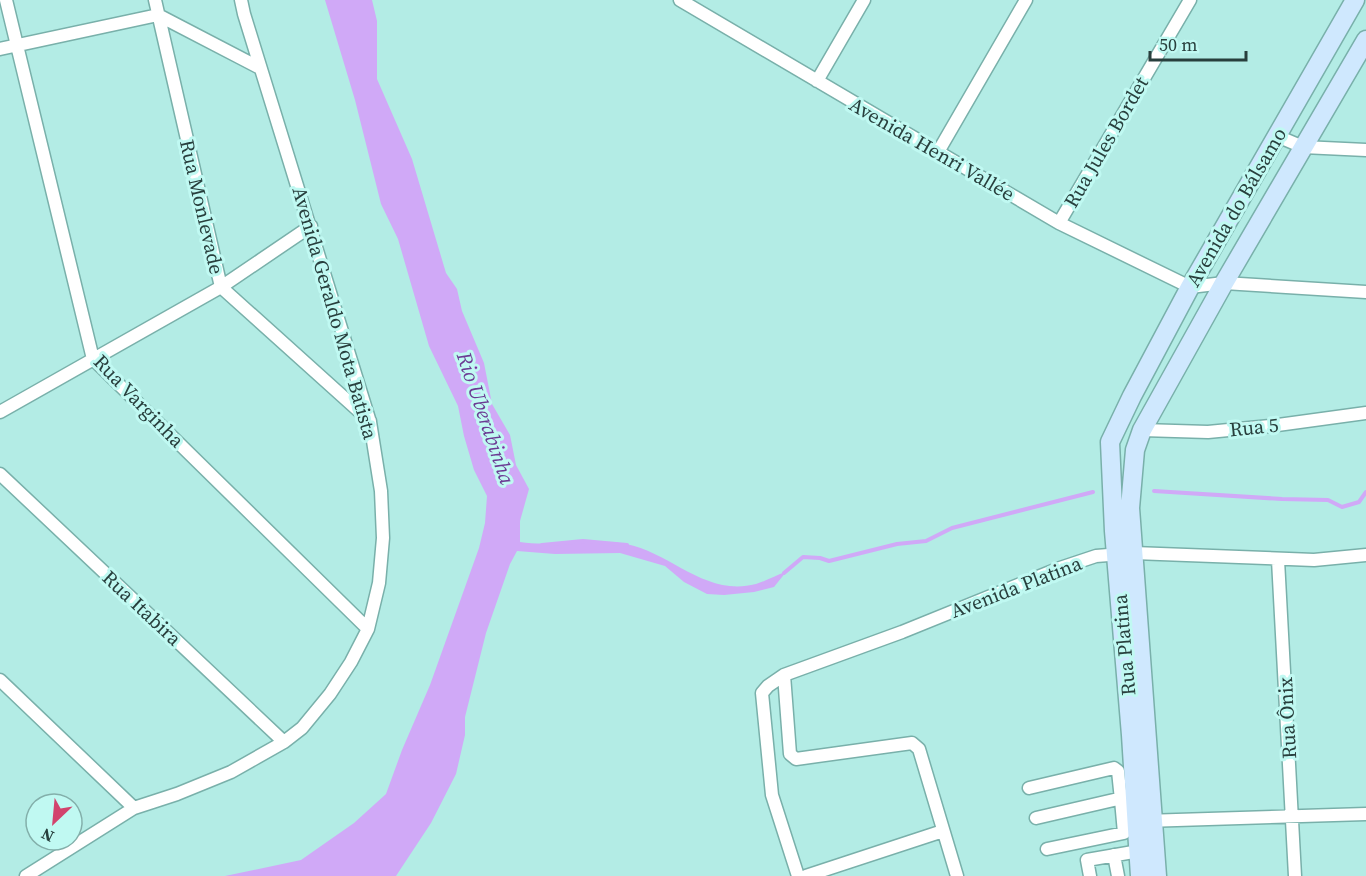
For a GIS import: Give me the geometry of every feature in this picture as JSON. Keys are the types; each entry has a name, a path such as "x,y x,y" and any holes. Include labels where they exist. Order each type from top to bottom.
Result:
{"street":[{"name":"Rua Varginha","path":"6,0 93,359 368,629"},
{"name":"Rua Monlevade","path":"155,0 221,287 370,422"},
{"name":"Avenida Geraldo Mota Batista","path":"26,876 134,808 177,794 231,772 284,742 302,728 330,694 351,662 368,629 379,583 383,538 381,491 370,422 260,68 242,0"},
{"name":"Avenida Henri Vallée","path":"680,0 697,4 818,81 1059,224 1190,287"},
{"path":"818,81 864,0"},
{"path":"938,152 1026,0"},
{"name":"Rua Jules Bordet","path":"1059,224 1190,0"},
{"name":"Avenida do Bálsamo","path":"1121,417 1190,287 1355,0"},
{"path":"0,49 158,15 260,68"},
{"name":"Avenida do Bálsamo","path":"1142,430 1224,283 1366,40"},
{"path":"1277,136 1303,147 1366,150"},
{"path":"0,412 221,287 310,226"},
{"path":"1190,287 1224,283 1366,292"},
{"path":"1146,370 1168,384"},
{"name":"Rua 5","path":"1142,430 1208,432 1366,413"},
{"name":"Rua Platina","path":"1121,417 1110,442 1112,492 1126,554 1146,821 1156,876"},
{"name":"Rua Platina","path":"1126,554 1135,450 1142,430"},
{"name":"Rua Itabira","path":"0,474 284,742"},
{"name":"Avenida Platina","path":"784,675 1096,556 1126,554 1314,560 1366,555"},
{"name":"Rua Ônix","path":"1278,560 1295,876"},
{"path":"784,675 790,754 796,759 912,743 919,749 957,876"},
{"path":"784,675 762,693 772,795 798,876"},
{"path":"0,680 134,808"},
{"path":"1029,788 1114,768 1118,771 1124,833 1047,849"},
{"path":"1036,818 1121,800"},
{"path":"1146,821 1366,814"},
{"name":"Rua Platina","path":"1140,876 1139,851 1146,821"},
{"path":"806,876 943,831"},
{"path":"1082,842 1090,876"},
{"path":"1087,860 1139,851"},
{"path":"1114,855 1118,876"}],"water":[{"name":"Rio Uberabinha","path":"325,0 372,0 377,21 377,79 412,159 446,273 457,289 462,311 484,363 492,404 510,435 516,465 529,489 520,521 520,542 599,541 626,544 659,556 705,579 738,586 756,584 786,572 774,587 754,592 707,594 684,582 665,566 620,553 555,554 517,551 510,564 486,633 465,717 465,735 456,774 431,823 396,876 225,876 301,860 354,823 386,794 430,685 479,548 485,523 487,496 474,470 458,406 429,346 398,239 381,204 355,100"}],"waterway":[{"path":"1154,491 1328,500 1342,507 1359,502 1366,492"},
{"path":"784,573 803,557 829,561 897,544 926,541 952,528 1093,492"},
{"path":"542,545 583,541 627,545"}]}
